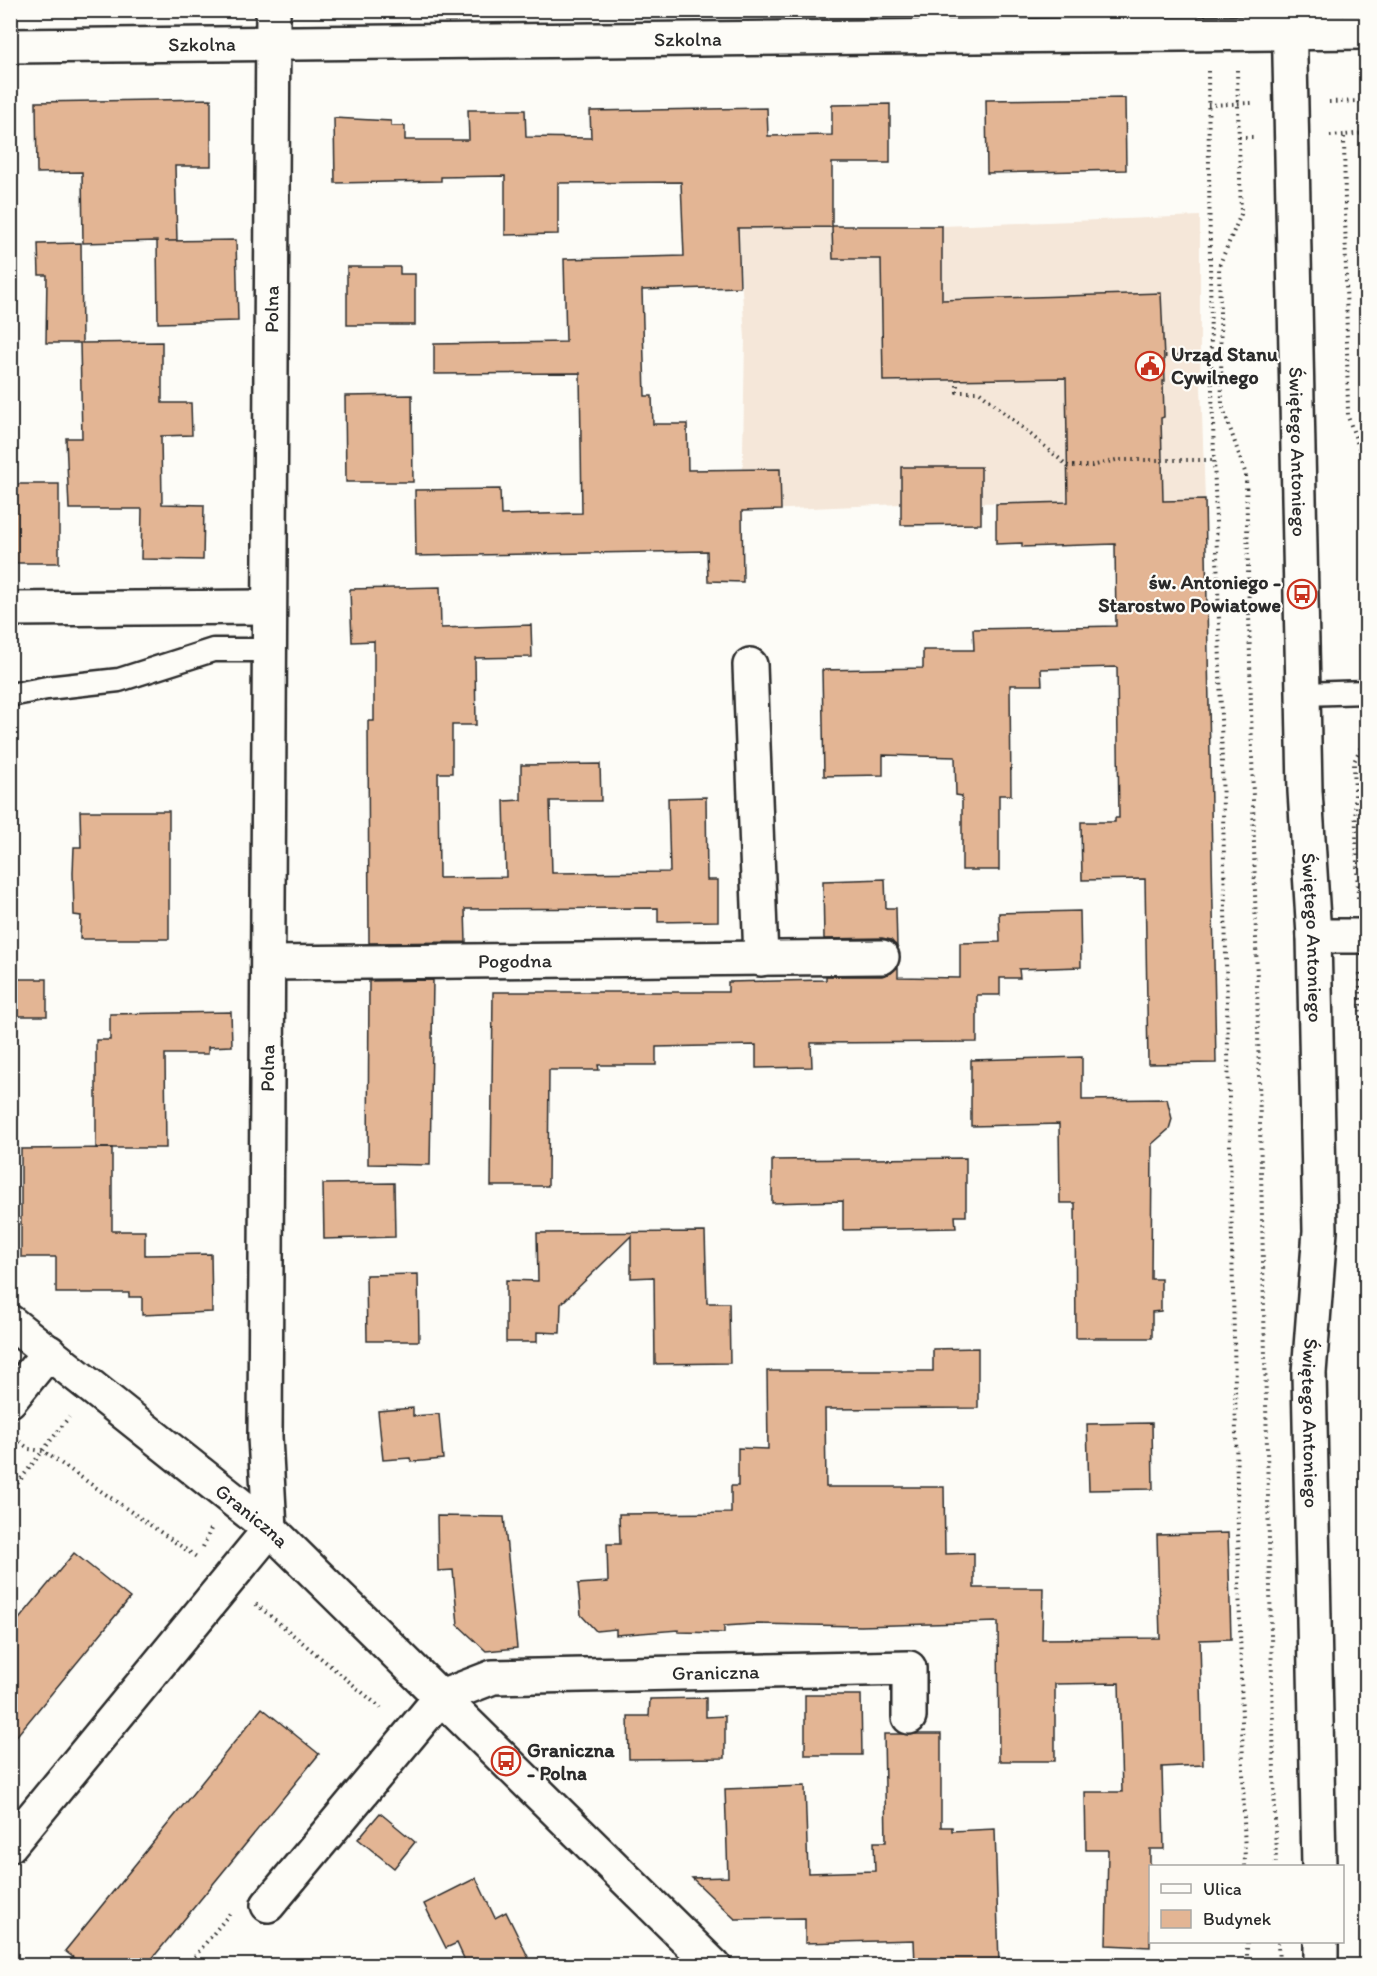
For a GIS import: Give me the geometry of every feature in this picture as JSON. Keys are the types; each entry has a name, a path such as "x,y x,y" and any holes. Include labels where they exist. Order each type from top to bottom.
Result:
{"street":[{"name":"Polna","path":"270,1529 265,1437 273,10"},
{"name":"Szkolna","path":"10,46 1222,33 1290,22 1366,32"},
{"name":"Świętego Antoniego","path":"1290,22 1305,791 1314,936 1320,1231 1309,1373 1319,1865"},
{"path":"10,609 270,607"},
{"path":"750,665 761,959"},
{"path":"1314,936 1363,936"},
{"name":"Pogodna","path":"269,963 882,957"},
{"name":"Graniczna","path":"10,1322 270,1529 714,1965"},
{"path":"10,1400 49,1352"},
{"path":"10,1845 270,1529"},
{"name":"Graniczna","path":"268,1905 441,1697 493,1677 909,1668 909,1717"},
{"path":"1321,1943 1322,1965"}],"lane":[{"path":"10,695 47,688 119,680 213,650 270,650"},
{"path":"1304,694 1366,692"}],"path":[{"path":"1222,33 1211,356 1245,1865"},
{"path":"1222,33 1241,214 1219,266 1222,405 1246,475 1276,1865"},
{"path":"1366,134 1344,135 1348,417 1366,467"},
{"path":"1165,356 1211,356"},
{"path":"957,379 957,392 980,392 1068,466 1092,466 1116,460 1215,460"},
{"path":"1366,736 1354,762 1363,936 1366,1266"},
{"path":"10,1493 92,1387"},
{"path":"10,1435 30,1449 43,1451 203,1562"},
{"path":"198,1558 213,1526"},
{"path":"1247,1943 1247,1965"},
{"path":"1278,1943 1278,1965"}],"shaded area":[{"path":"1200,216 1200,356 1205,500 901,504 742,511 745,338 738,228 942,226"}],"green space":[{"path":"312,11 967,11 313,13"}],"building":[{"path":"1125,98 1126,170 987,173 986,100"},
{"path":"211,99 211,166 175,166 177,241 236,240 238,321 158,323 157,241 83,243 82,172 37,173 36,102"},
{"path":"890,104 890,163 832,163 832,226 942,226 942,300 1161,293 1165,381 1163,381 1164,417 1161,418 1163,501 1205,500 1216,1063 1148,1064 1145,879 1082,880 1081,822 1115,822 1115,818 1119,818 1117,667 1041,669 1042,685 1010,685 1011,795 999,795 999,870 962,870 962,796 956,795 955,757 883,755 883,775 824,776 822,670 923,668 923,650 974,650 973,629 1116,626 1115,544 1022,547 1022,543 996,544 996,504 1068,502 1066,378 883,381 881,259 833,259 832,227 738,228 740,287 642,290 645,396 652,396 653,424 687,424 688,470 780,469 781,510 742,511 743,582 708,581 707,551 416,556 415,490 500,489 501,515 582,513 580,373 434,374 434,344 566,342 564,259 684,256 681,182 558,183 558,234 505,235 505,176 441,177 441,181 335,183 334,118 391,121 391,126 405,126 405,140 469,140 468,110 525,110 526,137 591,138 590,111 767,108 768,136 832,135 832,105"},
{"path":"81,243 82,343 162,342 162,403 191,403 192,435 161,436 162,504 204,505 203,560 141,559 142,509 69,509 66,438 82,438 80,343 46,343 47,275 39,275 38,244"},
{"path":"347,267 400,267 400,274 415,274 415,325 347,325"},
{"path":"412,395 413,482 346,482 345,396"},
{"path":"901,467 981,467 981,524 901,525"},
{"path":"10,484 59,484 59,563 10,563"},
{"path":"440,587 441,628 531,625 532,657 475,658 476,725 452,725 452,773 438,773 439,878 506,877 504,801 521,800 521,765 600,764 601,801 550,801 552,873 670,872 668,798 706,797 707,880 718,880 718,921 658,922 658,908 465,909 466,942 369,943 368,721 374,721 374,641 352,642 350,589"},
{"path":"80,811 169,811 169,939 80,939 81,916 74,915 73,873 74,847 81,847"},
{"path":"885,879 886,908 896,908 897,947 891,940 882,938 824,939 823,881"},
{"path":"1080,911 1081,967 1019,969 1020,978 1000,978 1000,995 977,995 977,1042 811,1043 812,1067 756,1068 756,1045 656,1047 656,1065 598,1065 599,1070 549,1070 548,1186 491,1186 493,992 728,992 728,982 826,980 826,976 882,976 898,967 898,977 960,978 960,943 1000,942 999,913"},
{"path":"10,979 47,979 47,1016 10,1016"},
{"path":"433,980 430,1165 368,1164 369,981"},
{"path":"231,1012 232,1046 208,1047 208,1054 165,1054 166,1148 96,1148 96,1040 110,1040 110,1014"},
{"path":"1082,1057 1082,1100 1167,1099 1172,1119 1169,1129 1152,1144 1151,1279 1161,1279 1161,1311 1152,1312 1152,1338 1076,1338 1075,1203 1060,1203 1059,1124 971,1126 971,1060"},
{"path":"112,1148 112,1231 145,1231 145,1255 211,1254 212,1312 142,1315 142,1297 129,1297 129,1293 56,1293 56,1257 21,1257 21,1149"},
{"path":"966,1158 966,1216 955,1216 956,1228 843,1230 843,1201 772,1203 772,1160"},
{"path":"394,1183 395,1237 324,1239 323,1184"},
{"path":"705,1232 707,1303 729,1303 730,1363 655,1364 654,1277 631,1278 631,1236 561,1304 560,1333 537,1332 537,1342 506,1342 506,1280 538,1281 537,1233"},
{"path":"418,1274 419,1341 367,1341 366,1275"},
{"path":"978,1348 978,1408 825,1409 826,1487 944,1487 945,1554 974,1553 974,1588 1043,1588 1042,1639 1160,1638 1157,1535 1228,1533 1231,1639 1200,1640 1203,1765 1162,1767 1164,1849 1150,1849 1150,1947 1106,1945 1108,1850 1086,1850 1085,1792 1122,1792 1119,1683 1055,1684 1055,1761 999,1761 998,1622 861,1626 755,1624 724,1626 724,1633 678,1632 678,1630 616,1635 616,1629 596,1631 581,1615 578,1584 608,1582 607,1544 620,1544 619,1514 731,1513 731,1486 738,1486 738,1448 768,1449 767,1371 933,1371 933,1349"},
{"path":"413,1408 413,1416 439,1414 443,1459 411,1462 410,1458 383,1460 378,1411"},
{"path":"1152,1423 1153,1489 1089,1490 1087,1424"},
{"path":"437,1516 504,1517 517,1648 486,1651 458,1625 453,1570 438,1571"},
{"path":"74,1553 130,1598 10,1744 10,1630"},
{"path":"805,1695 861,1695 862,1755 805,1755"},
{"path":"706,1698 706,1717 725,1716 725,1758 629,1759 628,1716 649,1716 650,1699"},
{"path":"262,1708 319,1754 147,1965 83,1965 65,1951"},
{"path":"884,1734 941,1734 941,1827 952,1827 952,1831 995,1829 999,1965 915,1965 914,1940 805,1943 805,1918 735,1919 692,1878 728,1877 725,1789 805,1786 808,1873 875,1871 874,1842 886,1842"},
{"path":"380,1813 415,1842 394,1868 358,1839"},
{"path":"476,1878 495,1918 506,1912 532,1965 467,1965 457,1943 446,1948 424,1904"}],"place":[{"name":"Urząd Stanu Cywilnego","path":"1150,366"},
{"name":"św. Antoniego - Starostwo Powiatowe","path":"1302,594"},
{"name":"Graniczna - Polna","path":"506,1761"}]}
